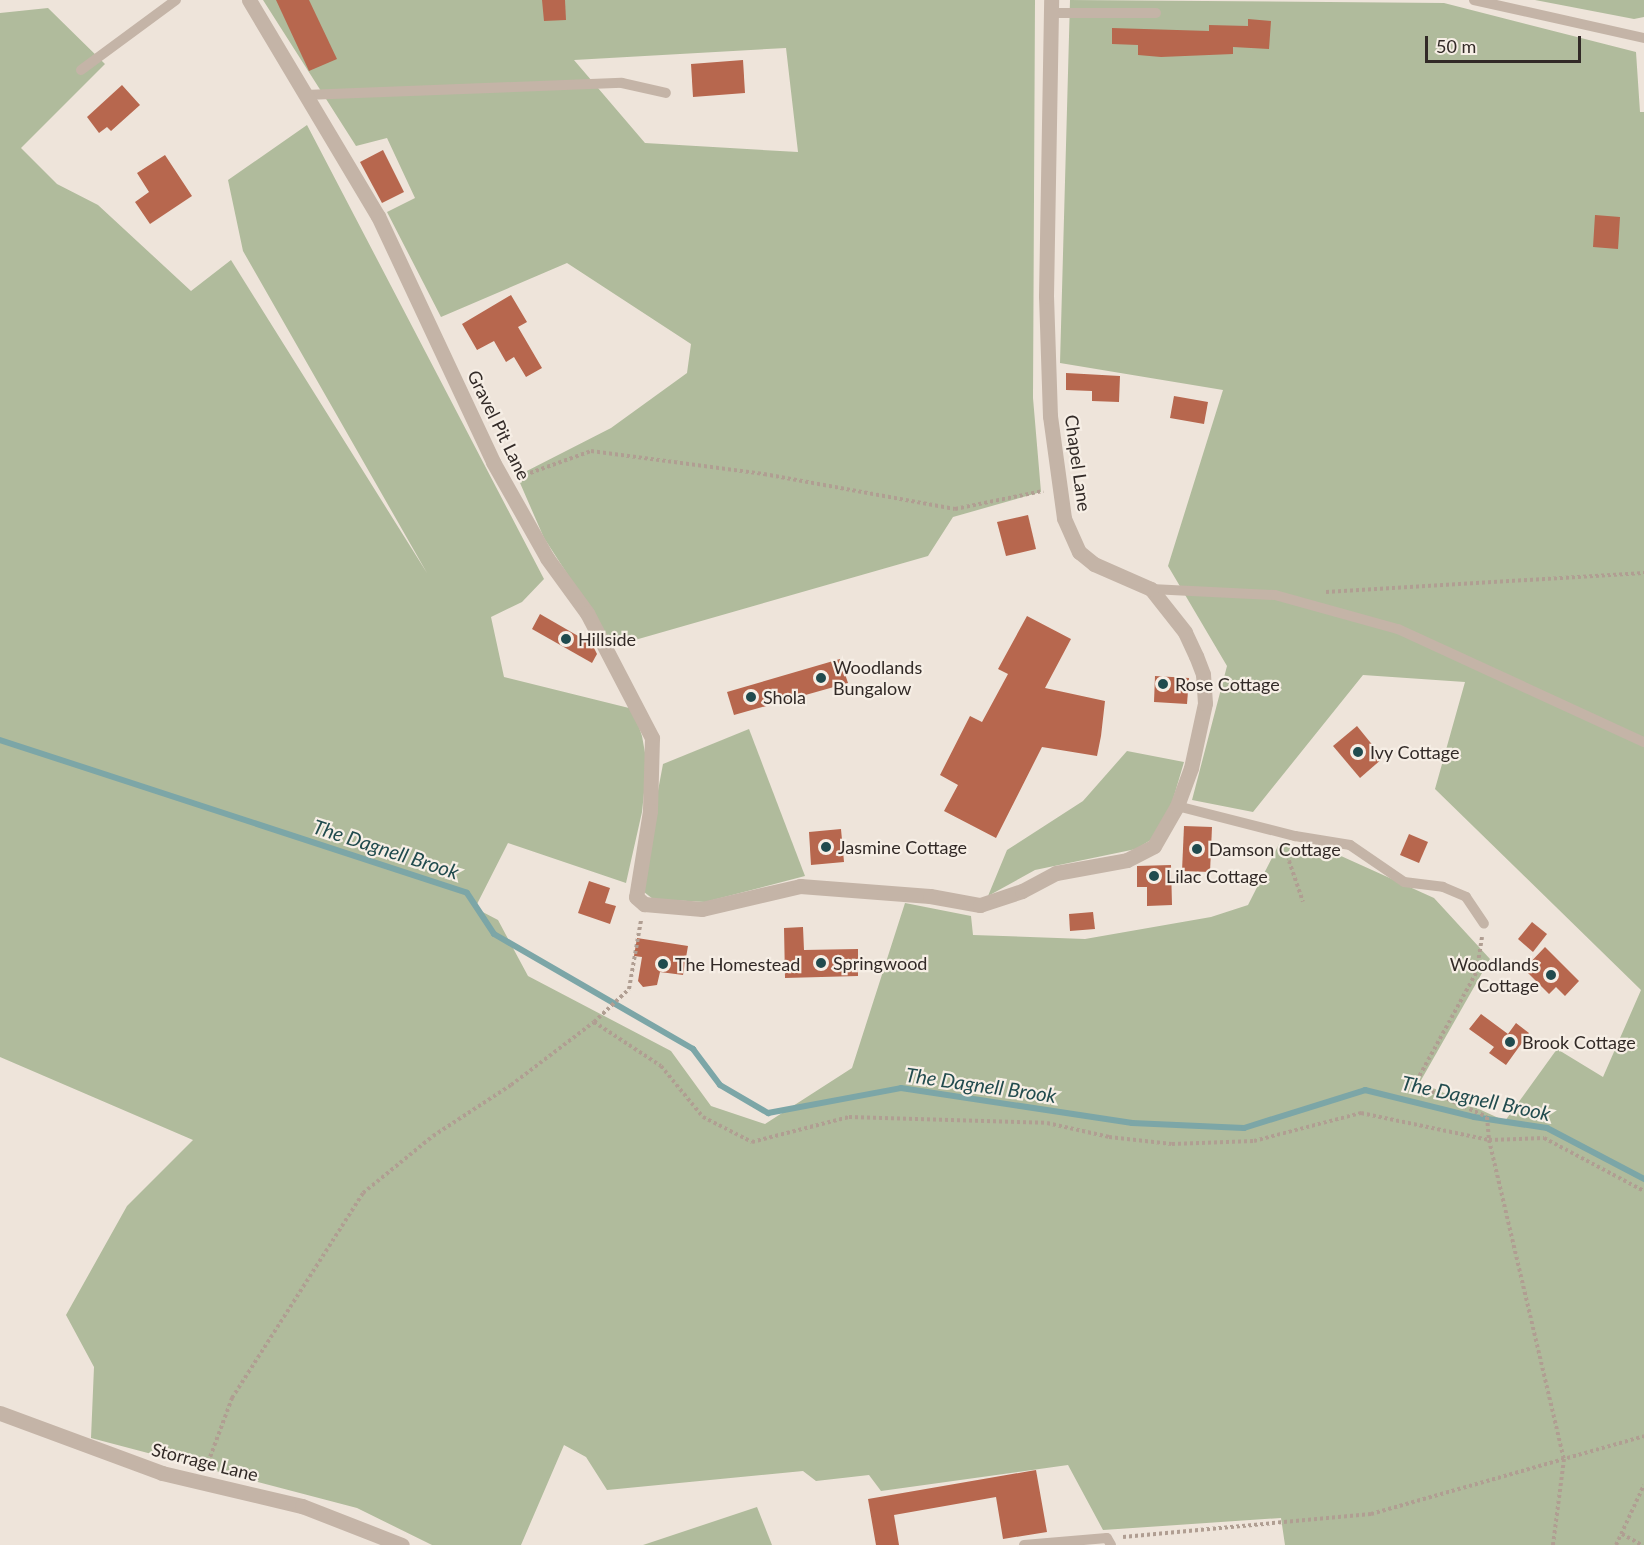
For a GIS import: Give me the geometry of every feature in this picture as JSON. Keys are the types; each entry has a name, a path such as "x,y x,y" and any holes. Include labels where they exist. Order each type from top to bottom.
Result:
{"street":[{"name":"Gravel Pit Lane","path":"249,0 378,216 504,482 547,558 587,614 652,738 650,812 636,880 636,897 644,904"},
{"name":"Chapel Lane","path":"644,904 702,909 800,886 930,896 980,905 1022,891 1056,873 1127,860 1154,846 1177,806 1197,748 1205,689 1203,674 1185,632 1151,589 1094,564 1079,552 1064,518 1050,416 1046,296 1051,7"},
{"name":"Storrage Lane","path":"0,1413 86,1448 200,1482 302,1506 402,1545"}],"lane":[{"path":"81,70 176,0"},
{"path":"1474,0 1644,38"},
{"path":"1051,7 1156,13"},
{"path":"305,95 622,83 666,93"},
{"path":"1151,589 1275,595 1398,629 1644,742"},
{"path":"1177,806 1295,836 1350,845 1404,882 1443,887 1466,897 1484,924"},
{"path":"1024,1545 1109,1541"}],"path":[{"path":"504,482 591,451 764,474 955,509 1060,487"},
{"path":"1322,592 1644,573"},
{"path":"1295,836 1289,861 1303,902"},
{"path":"200,1482 232,1398 363,1193 433,1136 511,1085 594,1022 630,989 644,904"},
{"path":"1484,924 1476,973 1415,1084 1487,1117 1489,1140 1564,1459 1553,1545"},
{"path":"594,1022 661,1066 703,1117 752,1142 849,1117 1047,1123 1109,1137 1172,1144 1254,1141 1361,1113 1489,1140 1544,1138 1644,1191"},
{"path":"1109,1541 1371,1514 1441,1497 1644,1436"},
{"path":"1616,1545 1644,1485"},
{"path":"1622,1534 1642,1545"}],"green space":[{"path":"263,0 1035,0 1033,398 1041,492 953,517 928,556 614,646 544,538 517,476 611,428 687,373 691,344 567,263 441,317 387,212 415,198 387,138 356,146","holes":["786,48 798,152 645,143 574,60"]},
{"path":"1070,0 1444,3 1636,52 1640,112 1644,112 1644,1545 1285,1545 1281,1518 1103,1530 1068,1465 881,1491 869,1475 816,1481 803,1471 607,1490 586,1457 564,1445 521,1545 432,1545 357,1508 91,1438 94,1367 66,1315 127,1206 193,1140 0,1057 0,13 48,8 105,64 21,148 57,184 98,205 191,291 231,260 427,573 243,251 228,180 307,125 544,579 522,602 491,617 504,677 633,709 642,736 647,764 642,812 626,883 508,843 475,908 498,920 528,976 671,1051 711,1106 765,1124 852,1068 905,903 971,916 973,935 1085,939 1211,917 1248,905 1279,844 1341,856 1434,898 1490,959 1420,1082 1505,1121 1557,1049 1603,1077 1641,990 1435,789 1465,682 1363,675 1253,812 1192,800 1227,666 1168,566 1223,390 1060,363"},
{"path":"1535,0 1644,0 1644,17 1634,19"},
{"path":"749,729 805,876 705,902 653,899 644,892 641,881 663,764"},
{"path":"1127,751 1184,762 1169,813 1154,838 1136,849 1035,870 988,896 1007,850 1083,801"},
{"path":"757,1507 772,1545 643,1545"}],"building":[{"path":"276,0 309,0 337,59 309,71"},
{"path":"542,0 565,0 566,20 544,21"},
{"path":"1248,19 1271,21 1269,49 1233,47 1233,54 1161,57 1138,55 1138,45 1112,44 1112,28 1209,31 1209,25 1248,26"},
{"path":"743,60 745,93 693,97 691,64"},
{"path":"122,85 140,105 111,131 107,127 99,133 87,117"},
{"path":"383,150 404,192 382,203 360,162"},
{"path":"165,155 192,196 150,224 135,202 149,192 137,173"},
{"path":"1595,215 1620,217 1618,249 1593,247"},
{"path":"511,295 527,322 518,327 542,368 526,377 514,357 506,362 494,341 477,350 462,324"},
{"path":"1066,373 1120,376 1119,402 1092,401 1092,391 1066,390"},
{"path":"1174,396 1208,402 1204,424 1170,418"},
{"path":"1028,515 1036,549 1006,556 997,522"},
{"name":"Hillside","path":"540,614 592,644 597,654 592,663 532,629"},
{"path":"1027,616 1071,639 1045,688 1105,701 1101,736 1097,756 1042,747 996,838 944,811 958,785 940,775 970,716 982,722 1008,674 998,669"},
{"path":"840,659 848,683 734,715 727,692"},
{"name":"Rose Cottage","path":"1155,676 1189,678 1187,704 1154,702"},
{"name":"Ivy Cottage","path":"1357,726 1383,758 1360,778 1333,746"},
{"name":"Damson Cottage","path":"1184,826 1212,827 1210,872 1182,871"},
{"name":"Jasmine Cottage","path":"841,829 844,862 811,865 809,832"},
{"path":"1409,834 1428,842 1419,863 1400,855"},
{"name":"Lilac Cottage","path":"1171,865 1172,905 1147,906 1147,887 1137,887 1137,866"},
{"path":"589,881 610,888 605,903 616,906 610,924 578,913"},
{"path":"1093,912 1095,929 1070,931 1069,914"},
{"path":"1532,922 1547,934 1533,952 1518,939"},
{"name":"Springwood","path":"803,927 804,950 858,949 858,976 785,978 784,928"},
{"name":"The Homestead","path":"637,938 688,946 683,975 660,972 657,985 643,987 638,981 642,957 634,956"},
{"name":"Woodlands Cottage","path":"1545,947 1579,981 1565,996 1556,987 1549,994 1524,969"},
{"name":"Brook Cottage","path":"1481,1014 1508,1034 1516,1023 1529,1033 1506,1065 1489,1053 1494,1047 1469,1029"},
{"path":"1036,1470 1047,1532 1003,1539 996,1497 894,1515 899,1545 876,1545 868,1499"}],"waterway":[{"name":"The Dagnell Brook","path":"0,740 467,893 494,934 693,1049 720,1085 768,1113 901,1088 1132,1123 1244,1128 1365,1090 1474,1117 1547,1128 1644,1179"}],"place":[{"name":"Hillside","path":"566,639"},
{"name":"Woodlands Bungalow","path":"821,678"},
{"name":"Rose Cottage","path":"1163,684"},
{"name":"Shola","path":"751,697"},
{"name":"Ivy Cottage","path":"1358,752"},
{"name":"Jasmine Cottage","path":"826,847"},
{"name":"Damson Cottage","path":"1197,849"},
{"name":"Lilac Cottage","path":"1154,876"},
{"name":"Springwood","path":"821,963"},
{"name":"The Homestead","path":"663,964"},
{"name":"Woodlands Cottage","path":"1551,975"},
{"name":"Brook Cottage","path":"1510,1042"}]}
